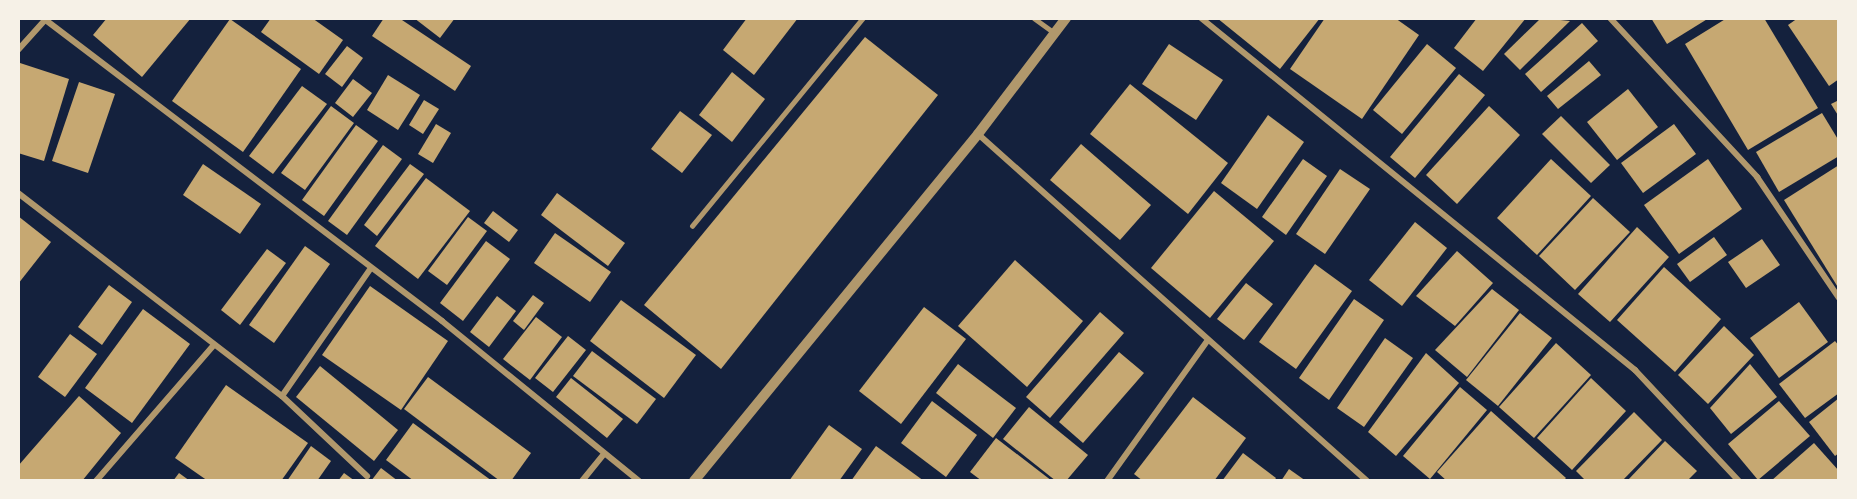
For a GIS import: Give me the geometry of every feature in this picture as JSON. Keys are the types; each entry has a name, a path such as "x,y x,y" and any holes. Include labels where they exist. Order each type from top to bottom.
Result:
{"street":[{"path":"694,481 978,134 1066,18"},
{"path":"1201,18 1635,370 1740,481"},
{"path":"1610,18 1757,177 1839,297"},
{"path":"18,50 44,19 371,268 639,481"},
{"path":"978,134 1367,481"},
{"path":"18,193 213,346 282,396 367,476"},
{"path":"282,396 371,268"},
{"path":"1107,481 1208,340"},
{"path":"96,481 213,346"},
{"path":"582,481 604,454"}],"lane":[{"path":"692,226 863,18"},
{"path":"1034,18 1055,33"}],"building":[{"path":"107,18 191,18 142,77 93,35"},
{"path":"271,18 312,18 343,40 319,74 261,32"},
{"path":"384,18 399,18 471,66 455,91 372,36"},
{"path":"414,18 455,18 440,38"},
{"path":"747,18 798,18 754,75 723,50"},
{"path":"1217,18 1320,18 1280,69"},
{"path":"1325,18 1395,18 1419,35 1362,119 1290,69"},
{"path":"1477,18 1526,18 1483,71 1454,48"},
{"path":"1541,18 1570,21 1520,70 1504,54"},
{"path":"1651,18 1709,18 1667,44"},
{"path":"1727,18 1764,18 1818,108 1748,150 1685,44"},
{"path":"1798,18 1839,18 1839,79 1829,86 1788,25"},
{"path":"230,19 301,69 243,152 172,101"},
{"path":"1582,23 1598,41 1541,92 1525,74"},
{"path":"865,37 938,95 721,369 644,305"},
{"path":"1169,44 1223,80 1196,120 1142,84"},
{"path":"1427,44 1456,68 1402,134 1373,110"},
{"path":"347,46 363,58 342,87 325,74"},
{"path":"1589,61 1601,75 1558,109 1547,96"},
{"path":"20,63 69,79 44,161 18,153"},
{"path":"732,72 765,99 732,142 699,115"},
{"path":"1459,74 1485,95 1415,178 1390,157"},
{"path":"388,75 420,95 398,130 367,110"},
{"path":"353,79 372,93 353,117 335,103"},
{"path":"79,82 115,94 88,173 52,161"},
{"path":"1130,84 1228,163 1188,214 1090,134"},
{"path":"302,86 327,104 273,174 249,156"},
{"path":"1628,89 1658,127 1617,160 1587,122"},
{"path":"424,100 439,109 423,134 409,125"},
{"path":"1839,100 1839,117 1831,104"},
{"path":"331,106 354,123 305,190 281,173"},
{"path":"1489,106 1520,135 1457,204 1426,175"},
{"path":"680,111 712,135 682,173 651,149"},
{"path":"1822,113 1839,141 1839,156 1779,192 1756,152"},
{"path":"1268,115 1304,142 1257,209 1221,183"},
{"path":"1561,116 1610,165 1591,183 1542,134"},
{"path":"436,124 451,133 433,163 418,154"},
{"path":"1674,124 1696,154 1643,193 1621,163"},
{"path":"356,125 378,141 324,216 302,200"},
{"path":"1081,144 1151,205 1120,240 1050,180"},
{"path":"383,145 402,159 347,235 328,221"},
{"path":"1303,159 1327,176 1286,235 1262,217"},
{"path":"1551,159 1591,196 1537,255 1497,218"},
{"path":"1708,159 1742,209 1679,254 1644,205"},
{"path":"203,164 261,204 240,234 183,195"},
{"path":"410,164 424,174 377,236 364,225"},
{"path":"1839,165 1839,289 1784,200"},
{"path":"1340,169 1370,189 1325,254 1296,234"},
{"path":"426,178 470,211 418,279 375,246"},
{"path":"1214,191 1274,241 1210,318 1151,268"},
{"path":"557,193 625,243 608,266 541,215"},
{"path":"1593,198 1630,232 1575,290 1539,256"},
{"path":"493,211 518,230 509,242 484,223"},
{"path":"18,216 51,242 18,284"},
{"path":"468,217 487,231 447,285 428,271"},
{"path":"1415,222 1447,248 1402,306 1369,280"},
{"path":"1637,227 1669,257 1610,322 1578,294"},
{"path":"555,233 611,272 590,302 534,263"},
{"path":"1714,237 1727,255 1690,282 1677,264"},
{"path":"1762,239 1780,265 1746,288 1728,262"},
{"path":"486,241 510,259 463,321 440,303"},
{"path":"305,246 330,264 274,343 249,325"},
{"path":"267,249 286,263 240,325 221,310"},
{"path":"1457,251 1493,283 1455,326 1416,296"},
{"path":"1015,260 1083,321 1027,387 958,326"},
{"path":"1315,264 1352,291 1296,369 1259,342"},
{"path":"1664,267 1721,319 1675,372 1617,320"},
{"path":"1246,283 1273,304 1244,340 1217,319"},
{"path":"109,285 132,302 102,345 78,327"},
{"path":"370,286 448,341 401,410 322,355"},
{"path":"1492,289 1519,310 1467,377 1435,350"},
{"path":"533,295 544,303 524,330 513,321"},
{"path":"497,296 516,311 489,347 470,332"},
{"path":"1354,299 1384,320 1329,400 1299,378"},
{"path":"621,300 696,355 664,398 590,341"},
{"path":"1799,302 1828,342 1779,378 1750,338"},
{"path":"924,307 966,339 901,424 859,391"},
{"path":"143,309 190,344 132,423 85,388"},
{"path":"1100,312 1124,333 1050,418 1026,397"},
{"path":"1520,313 1552,338 1498,406 1466,380"},
{"path":"536,317 562,337 530,380 503,359"},
{"path":"1724,326 1754,355 1708,404 1678,375"},
{"path":"70,334 97,354 65,397 38,377"},
{"path":"568,336 586,350 553,392 535,378"},
{"path":"1385,338 1413,358 1364,427 1337,408"},
{"path":"1835,341 1839,346 1839,393 1805,418 1779,384"},
{"path":"1556,343 1591,375 1534,438 1499,407"},
{"path":"592,351 656,399 637,424 573,376"},
{"path":"1119,352 1144,373 1083,443 1059,422"},
{"path":"1426,353 1459,383 1396,456 1368,432"},
{"path":"958,364 1016,408 993,438 936,393"},
{"path":"1750,364 1777,397 1731,434 1710,408"},
{"path":"320,366 398,430 374,461 296,397"},
{"path":"428,377 531,453 511,481 500,481 404,409"},
{"path":"571,378 623,419 607,438 556,397"},
{"path":"1591,378 1626,411 1572,470 1537,438"},
{"path":"226,385 308,443 281,481 208,481 175,458"},
{"path":"1460,387 1487,410 1430,479 1403,456"},
{"path":"79,396 121,433 82,481 18,481 18,466"},
{"path":"1193,397 1246,438 1214,481 1143,481 1134,474"},
{"path":"1839,398 1839,453 1835,456 1809,422"},
{"path":"932,401 977,435 946,477 901,443"},
{"path":"1779,401 1810,436 1758,480 1728,444"},
{"path":"1029,407 1088,455 1066,481 1056,481 1003,439"},
{"path":"1491,411 1566,478 1563,481 1447,481 1437,472"},
{"path":"1634,412 1662,440 1622,481 1586,481 1576,471"},
{"path":"413,423 492,481 414,481 386,460"},
{"path":"829,425 862,449 839,481 789,481"},
{"path":"996,438 1052,481 982,481 970,472"},
{"path":"1665,441 1697,471 1687,481 1627,481"},
{"path":"1814,443 1839,471 1839,481 1771,481"},
{"path":"311,446 331,461 317,481 287,481"},
{"path":"876,446 924,481 851,481"},
{"path":"1243,453 1276,478 1274,481 1222,481"},
{"path":"381,468 398,481 371,481"},
{"path":"1289,469 1306,481 1281,481"},
{"path":"179,473 190,481 173,481"},
{"path":"344,473 355,481 338,481"}]}
